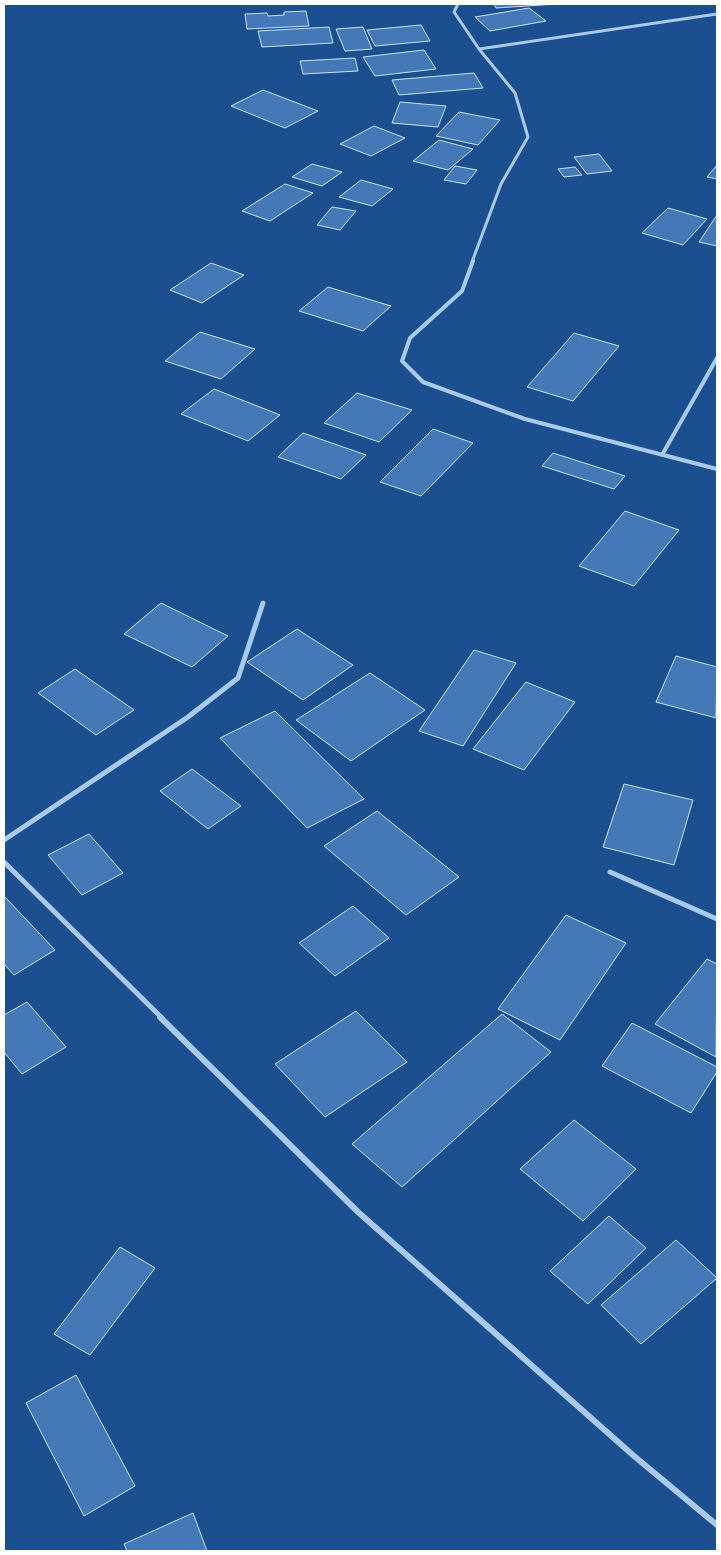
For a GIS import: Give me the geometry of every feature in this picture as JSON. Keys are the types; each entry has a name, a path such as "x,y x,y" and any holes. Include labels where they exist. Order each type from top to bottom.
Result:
{"street":[{"path":"458,4 454,12 479,50 515,93 528,137 501,184 462,291 431,316 410,338 402,361 423,382 506,412 717,469"},
{"path":"479,50 705,14 717,14"},
{"path":"662,454 717,358"},
{"path":"4,840 188,717 238,678 263,603"},
{"path":"4,862 358,1212 634,1456 717,1524"},
{"path":"610,872 717,919"}],"building":[{"path":"494,4 557,4 496,8"},
{"path":"529,8 546,21 490,31 475,17"},
{"path":"306,11 309,26 247,29 245,14 267,13 268,16 284,15 284,12"},
{"path":"421,25 430,41 375,46 367,30"},
{"path":"329,27 333,43 262,47 258,31"},
{"path":"363,27 372,49 345,51 336,29"},
{"path":"424,50 436,69 375,76 363,57"},
{"path":"355,58 358,71 303,74 300,61"},
{"path":"474,73 483,88 399,95 392,80"},
{"path":"263,90 318,111 285,128 231,106"},
{"path":"400,102 446,106 438,127 392,123"},
{"path":"459,112 500,120 478,145 436,136"},
{"path":"374,126 405,138 371,156 340,144"},
{"path":"439,140 473,149 448,170 413,161"},
{"path":"599,154 612,171 587,174 574,157"},
{"path":"312,164 342,172 322,186 292,177"},
{"path":"717,165 717,179 707,177"},
{"path":"455,166 477,170 466,184 444,180"},
{"path":"575,167 582,175 564,177 558,169"},
{"path":"361,180 393,189 372,206 339,197"},
{"path":"285,184 313,193 270,221 242,211"},
{"path":"332,207 356,211 340,230 317,225"},
{"path":"668,208 707,219 683,245 642,233"},
{"path":"717,215 717,246 699,242"},
{"path":"211,263 244,275 202,303 170,290"},
{"path":"328,287 391,306 363,331 299,311"},
{"path":"200,332 255,349 221,379 165,361"},
{"path":"574,333 619,346 573,401 527,387"},
{"path":"214,389 280,415 248,441 181,414"},
{"path":"357,393 412,410 379,442 324,423"},
{"path":"433,429 473,443 421,496 380,482"},
{"path":"303,433 366,455 341,479 278,457"},
{"path":"553,453 625,476 614,489 542,466"},
{"path":"625,511 679,530 634,586 579,566"},
{"path":"161,603 228,636 192,667 124,634"},
{"path":"297,629 353,665 303,700 247,662"},
{"path":"474,650 516,663 463,746 419,731"},
{"path":"676,656 717,667 716,718 656,702"},
{"path":"75,669 134,710 96,735 38,693"},
{"path":"370,673 425,710 351,761 296,720"},
{"path":"526,682 575,702 524,770 473,749"},
{"path":"275,711 364,799 307,828 220,738"},
{"path":"192,769 241,806 208,829 160,791"},
{"path":"624,784 693,800 674,865 603,847"},
{"path":"377,811 459,877 406,915 324,846"},
{"path":"89,834 123,873 82,895 48,855"},
{"path":"4,896 55,950 14,975 4,964"},
{"path":"353,906 389,938 335,976 299,943"},
{"path":"566,915 626,943 560,1040 498,1009"},
{"path":"707,959 717,964 716,1057 655,1024"},
{"path":"27,1002 66,1047 22,1074 4,1052 4,1015"},
{"path":"356,1011 407,1062 325,1117 275,1064"},
{"path":"502,1014 551,1052 402,1187 352,1144"},
{"path":"632,1023 717,1067 717,1072 691,1113 602,1066"},
{"path":"574,1120 636,1169 583,1221 520,1169"},
{"path":"609,1216 646,1248 588,1304 550,1271"},
{"path":"676,1240 717,1278 641,1344 601,1305"},
{"path":"120,1247 155,1268 90,1355 54,1334"},
{"path":"76,1375 135,1486 84,1516 26,1403"},
{"path":"193,1513 207,1551 127,1551 124,1544"}]}
